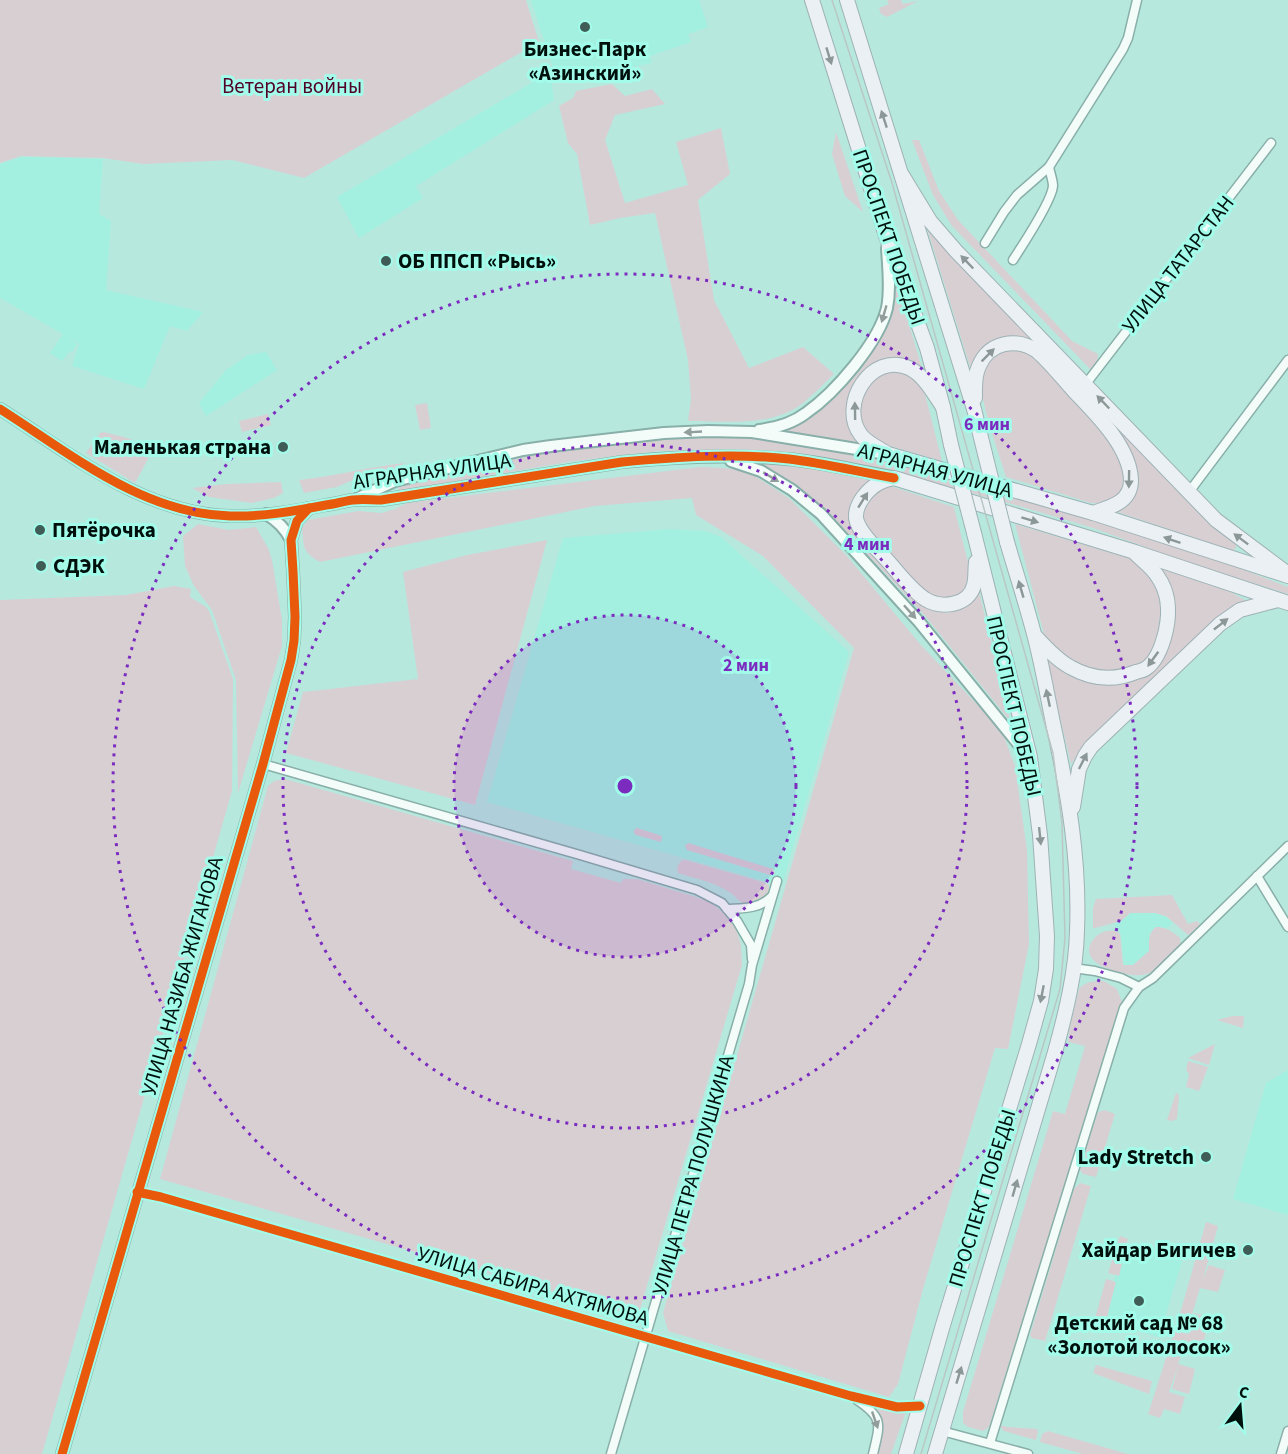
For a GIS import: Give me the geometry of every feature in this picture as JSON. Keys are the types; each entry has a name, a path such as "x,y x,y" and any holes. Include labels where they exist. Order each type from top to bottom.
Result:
{"main road":[{"name":"ПРОСПЕКТ ПОБЕДЫ","path":"812,0 886,236 927,348 943,407 1030,758 1041,846 1047,936 1046,969 1041,1001 906,1454"},
{"name":"ПРОСПЕКТ ПОБЕДЫ","path":"848,0 974,409 1007,542 1034,636 1072,818 1076,861 1077,931 1067,1009 935,1454"},
{"path":"902,175 930,221 956,251 1216,520 1288,575"},
{"path":"974,409 976,375 979,365 992,349 1006,343 1020,343 1037,351 1104,423 1124,453 1131,480 1123,500 1116,506 1093,513"},
{"path":"888,454 862,436 856,427 854,404 857,392 870,375 876,370 891,365 910,369 929,387 943,407"},
{"name":"АГРАРНАЯ УЛИЦА","path":"888,454 1093,513 1187,545 1288,575"},
{"path":"894,478 881,482 867,493 857,508 856,517 860,529 868,539 917,592 931,602 947,605 966,598 974,586 975,539"},
{"name":"АГРАРНАЯ УЛИЦА","path":"894,478 1135,552 1284,602"},
{"path":"1034,636 1069,667 1097,677 1126,676 1145,669 1153,661 1165,635 1168,597 1158,576 1135,552"},
{"path":"1072,818 1079,769 1084,756 1091,747 1220,624 1240,610 1284,602"}],"street":[{"path":"985,243 1017,195 1049,167 1123,49 1137,0"},
{"name":"УЛИЦА ТАТАРСТАН","path":"1086,385 1271,143"},
{"path":"1013,260 1049,198 1053,186 1049,167"},
{"path":"752,432 785,424 806,413 826,396 867,350 881,326 887,309 889,292 886,236"},
{"path":"1189,492 1288,360"},
{"name":"АГРАРНАЯ УЛИЦА","path":"0,410 87,465 146,497 203,514 230,516 266,514 352,500 381,500 622,462 658,459 716,457 788,459 894,478"},
{"name":"АГРАРНАЯ УЛИЦА","path":"352,500 395,481 513,453 551,446 664,433 752,432 888,454"},
{"path":"716,457 761,471 792,490 821,514 920,623 1030,758"},
{"name":"АГРАРНАЯ УЛИЦА","path":"395,481 391,492 393,497 399,497"},
{"path":"291,540 297,521 309,508"},
{"path":"266,514 281,524 291,540"},
{"name":"УЛИЦА НАЗИБА ЖИГАНОВА","path":"62,1454 291,660 295,617 291,540"},
{"path":"262,764 697,890 722,903 737,921 751,945 752,965"},
{"path":"990,1443 1124,1008 1139,987 1154,978 1288,846"},
{"path":"1257,876 1288,927"},
{"name":"УЛИЦА ПЕТРА ПОЛУШКИНА","path":"611,1454 777,881"},
{"path":"727,909 754,908 765,903 772,896"},
{"path":"1073,968 1121,978 1139,987"},
{"name":"УЛИЦА САБИРА АХТЯМОВА","path":"137,1192 851,1396 897,1407 920,1406"},
{"name":"УЛИЦА САБИРА АХТЯМОВА","path":"851,1396 870,1408 878,1420 873,1454"},
{"path":"942,1431 1028,1454"},
{"path":"1281,1454 1288,1431"}],"shaded area":[{"path":"531,0 699,0 708,27 688,34 691,42 650,56 652,63 619,70 574,74 554,71"},
{"path":"550,72 554,100 416,186 423,198 359,238 337,197"},
{"path":"22,157 103,159 99,214 111,221 106,290 203,312 187,331 170,326 144,389 72,366 79,344 67,337 77,344 62,361 50,353 63,334 0,298 0,164"},
{"path":"266,352 277,370 206,416 199,403 226,370 248,355"},
{"path":"669,529 705,531 721,537 849,652 782,886 487,802 563,538"},
{"path":"1131,913 1155,913 1166,917 1173,923 1167,928 1156,927 1152,930 1149,934 1149,951 1133,965 1124,965 1121,934 1114,924"},
{"path":"1288,1070 1288,1215 1233,1199 1266,1083"},
{"name":"Детский сад № 68 «Золотой колосок»","path":"1124,1244 1182,1261 1159,1337 1103,1321"}],"green space":[{"name":"Ветеран войны","path":"0,0 526,0 539,42 304,178 232,160 143,164 103,158 21,156 0,163"},
{"path":"887,0 901,0 903,4 918,1 887,17 881,14 879,8 889,4"},
{"path":"612,84 625,96 652,89 665,104 615,115 605,140 625,203 688,185 676,142 721,128 730,174 698,200 714,300 749,368 803,347 834,374 813,395 787,413 760,420 688,421 691,399 688,360 655,213 590,225 577,154 568,143 559,106 573,98 576,91"},
{"path":"836,132 863,212 845,196 832,154"},
{"path":"912,140 919,140 939,191 958,220 1072,341 1098,354 1097,363 1091,370 952,226 933,195"},
{"path":"927,228 1236,542 1236,548 1232,551 1112,510 1124,503 1131,461 1036,346 1009,338 971,370"},
{"path":"896,281 925,378 873,367 850,417 871,447 778,433 818,410 863,367 860,365 874,345 876,346 887,323 894,299"},
{"path":"1004,347 1033,354 1102,425 1122,457 1126,480 1122,491 1114,500 1104,504 1091,503 1006,477 984,403 980,375 984,363"},
{"path":"891,368 911,377 925,394 942,461 883,444 867,432 858,415 859,397 867,383"},
{"path":"427,403 431,428 420,430 415,405"},
{"path":"268,414 271,425 242,432 239,421"},
{"path":"100,433 125,437 137,443 146,452 148,459 135,483 86,453"},
{"path":"735,437 789,442 879,457 1016,495 1190,549 1288,587 1288,594 1178,559 1093,528 1019,506 878,469 792,454 741,450 661,451 568,462 399,491 397,484 554,451 649,440"},
{"path":"754,461 807,466 875,478 852,509 929,607 947,613 959,608 978,587 1010,721 926,617 825,509 796,484"},
{"path":"405,463 387,474 366,474 337,487 304,493 299,480 378,467"},
{"path":"700,467 738,470 755,476 790,499 847,556 920,644 1002,731 1015,766 1027,850 1029,944 1008,1049 995,1048 923,1289 898,1384 889,1397 668,1331 663,1313 854,648 763,556 696,515 692,498 595,506 320,562 307,552 304,544 302,528 308,520 358,511 381,513 407,503"},
{"path":"281,482 283,493 274,498 252,503 209,497 192,488 226,484"},
{"path":"882,486 890,486 954,507 970,570 963,595 947,600 933,598 920,590 873,536 861,516 864,504"},
{"path":"198,524 229,530 256,527 272,560 282,620 282,646 238,793 236,680 212,610 194,586 185,566 183,536"},
{"path":"1015,524 1138,561 1152,580 1161,598 1159,633 1155,649 1144,666 1100,675 1053,652 1044,634"},
{"path":"547,540 475,805 286,753 303,692 418,679 403,572 467,555"},
{"path":"1153,566 1227,590 1250,603 1238,604 1217,617 1087,742 1071,764 1045,654 1066,674 1096,684 1127,681 1148,672 1172,619"},
{"path":"174,586 191,589 190,597 209,611 233,679 232,791 42,1454 0,1454 0,600 126,595"},
{"path":"285,779 573,861 571,869 621,883 623,879 637,879 693,896 710,902 725,914 736,928 741,945 742,965 638,1316 160,1179 268,786 274,781"},
{"path":"637,828 662,836 661,842 636,835 634,830"},
{"path":"688,843 773,869 775,873 770,875 687,850 685,846"},
{"path":"682,860 763,882 769,885 768,893 759,901 751,904 745,903 719,886 678,873 677,869"},
{"path":"1172,895 1188,924 1197,921 1202,926 1197,931 1188,935 1166,916 1155,913 1130,913 1121,921 1093,928 1093,908 1096,899"},
{"path":"1156,927 1167,929 1175,934 1180,938 1181,945 1148,974 1132,975 1109,969 1098,964 1090,955 1090,944 1098,935 1115,931 1120,934 1123,965 1133,965 1149,951 1150,935"},
{"path":"1104,981 1117,989 1122,1002 989,1427 983,1431 968,1427 963,1423 963,1412 1053,1111 1065,1114 1085,1046 1068,1042 1079,989 1090,982"},
{"path":"1244,1016 1243,1028 1217,1020"},
{"path":"1215,1044 1209,1065 1188,1058"},
{"path":"1188,1061 1208,1067 1199,1091 1186,1087 1189,1074 1186,1070"},
{"path":"1176,1093 1179,1095 1177,1119 1167,1120"},
{"path":"1105,1110 1115,1114 1096,1177 1083,1174 1079,1168 1098,1112"},
{"path":"1080,1183 1091,1186 1045,1341 1032,1338 1030,1335 1074,1189"},
{"path":"1206,1222 1218,1226 1203,1279 1209,1265 1225,1270 1218,1292 1200,1288 1187,1331 1176,1328"},
{"path":"1120,1236 1128,1239 1119,1276 1108,1273"},
{"path":"1106,1279 1116,1282 1106,1321 1095,1318"},
{"path":"1194,1313 1210,1317 1201,1351 1184,1346 1178,1364 1195,1369 1189,1394 1172,1389 1178,1366 1169,1392 1185,1397 1180,1414 1164,1409 1160,1418 1148,1414 1175,1330 1188,1334"},
{"path":"1096,1365 1152,1381 1149,1394 1093,1373"},
{"path":"871,1404 907,1409 891,1454 875,1454 882,1428 880,1416"},
{"path":"999,1425 1037,1429 1036,1440 1004,1431"},
{"path":"1048,1431 1128,1454 1083,1454 1040,1442 1042,1434"}],"tram line":[{"path":"832,0 892,183 1053,753 1062,823 1065,938 1060,989 921,1454"}],"cycle path":[{"path":"0,409 81,462 138,493 167,505 198,513 230,516 278,513 353,500 381,500 622,462 685,457 747,456 789,459 894,478"},
{"path":"62,1454 263,764 291,660 295,617 291,540 297,521 309,508"},
{"path":"137,1192 851,1396 897,1407 920,1406"}],"place":[{"name":"Бизнес-Парк «Азинский»","path":"585,27"},
{"name":"ОБ ППСП «Рысь»","path":"386,261"},
{"name":"Маленькая страна","path":"283,447"},
{"name":"Пятёрочка","path":"40,530"},
{"name":"СДЭК","path":"41,566"},
{"name":"Lady Stretch","path":"1206,1157"},
{"name":"Хайдар Бигичев","path":"1248,1250"},
{"name":"Детский сад № 68 «Золотой колосок»","path":"1139,1301"}]}
